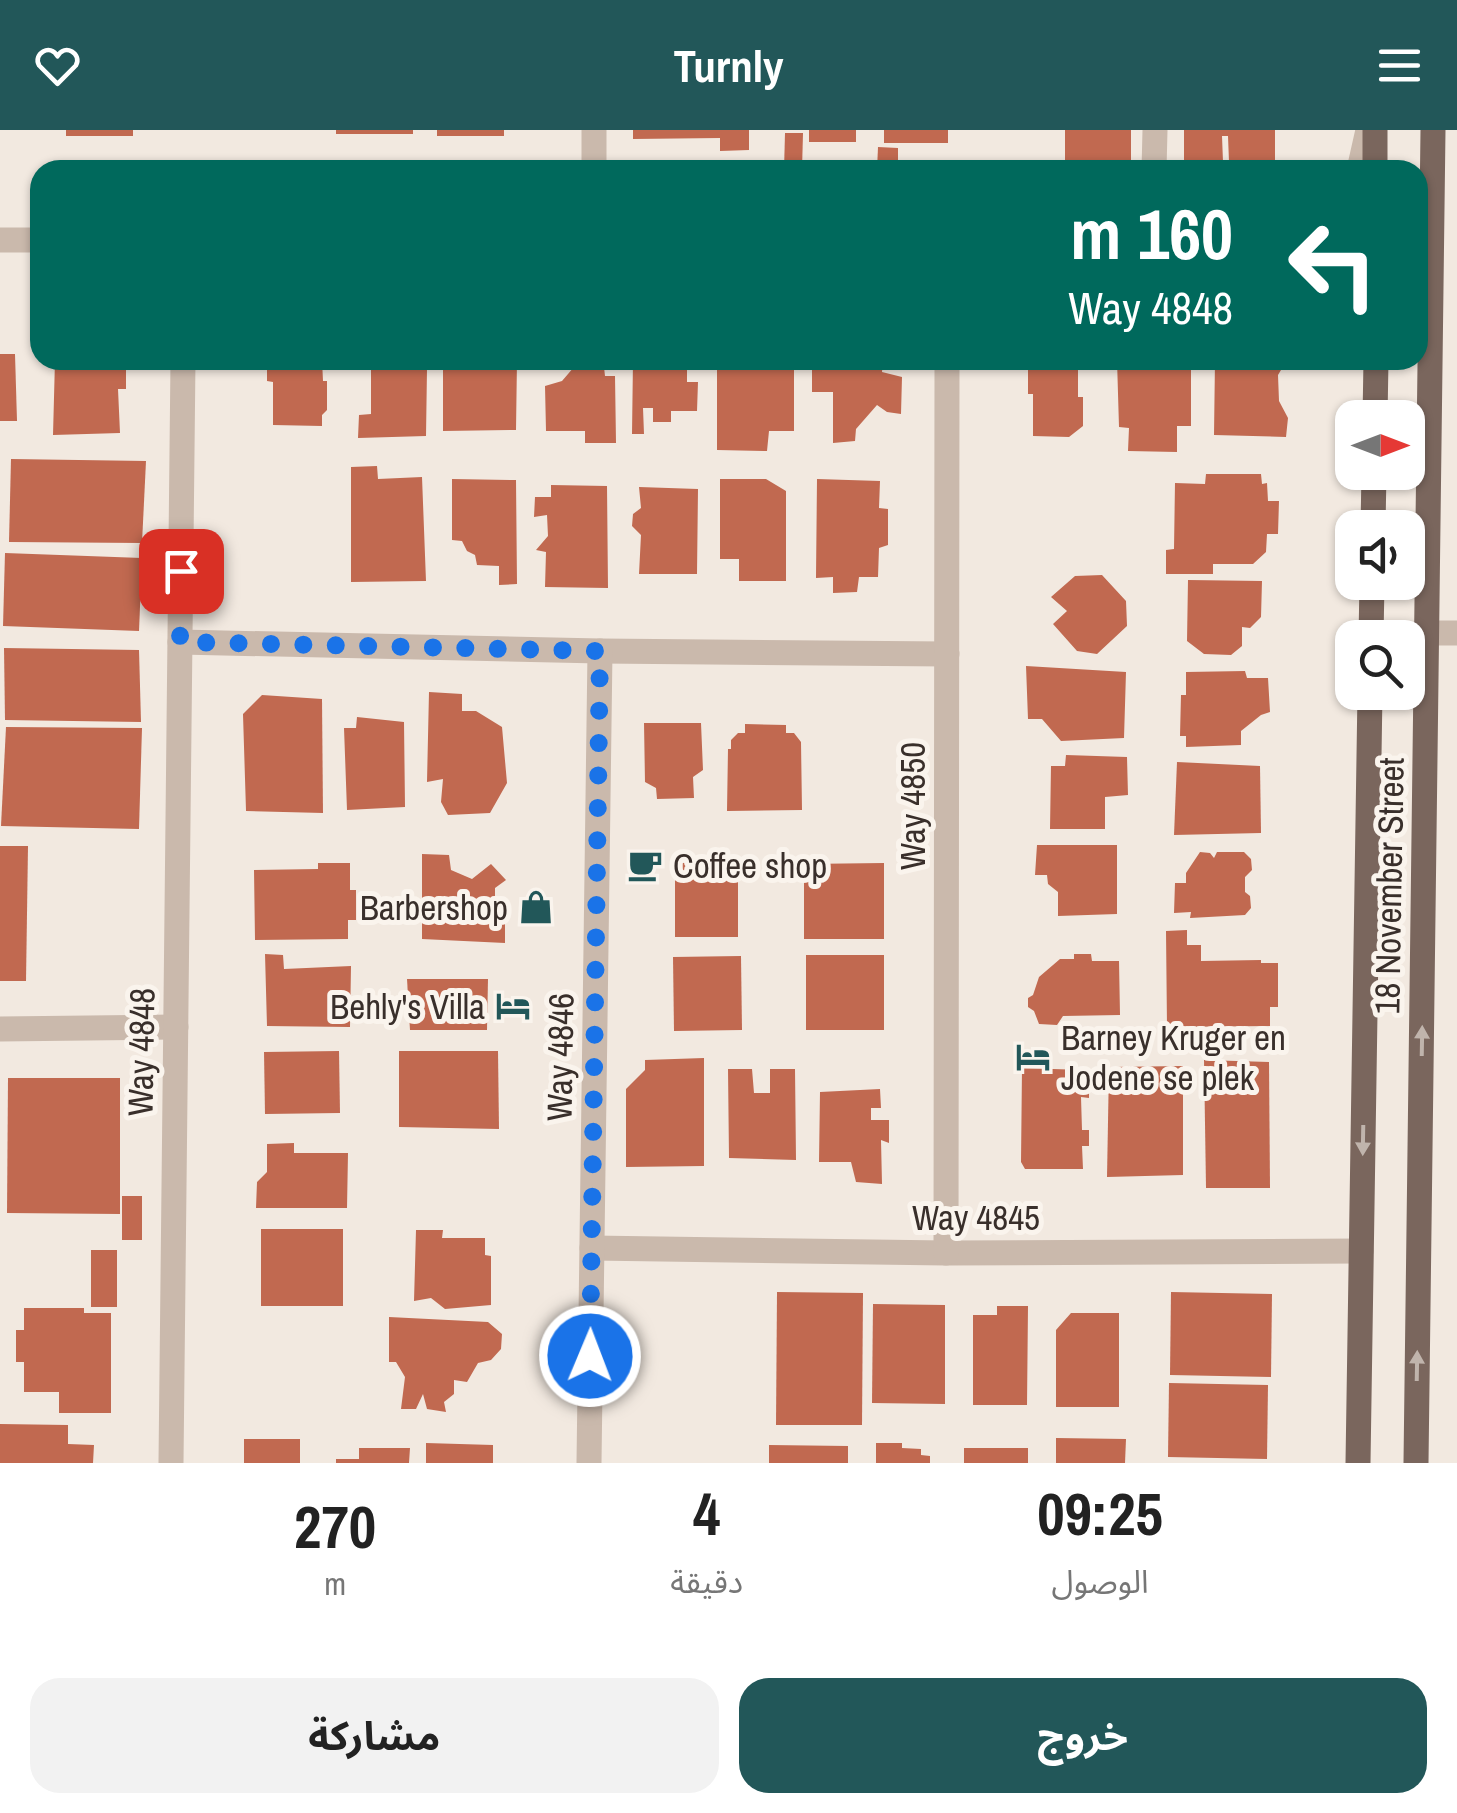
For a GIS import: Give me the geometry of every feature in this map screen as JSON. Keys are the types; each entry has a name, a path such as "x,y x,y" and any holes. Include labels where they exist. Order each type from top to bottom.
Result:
{"main road":[{"path":"1372,130 1374,160"},
{"name":"18 November Street","path":"1416,1463 1433,130"},
{"path":"1373,370 1374,400"},
{"name":"18 November Street","path":"1355,1463 1370,710"}],"street":[{"path":"594,130 594,160"},
{"path":"1154,160 1155,130"},
{"path":"1362,160 1372,130"},
{"path":"0,240 30,240"},
{"name":"Way 4848","path":"171,1463 184,370"},
{"name":"Way 4850","path":"946,1253 947,370"},
{"path":"1427,633 1457,633"},
{"path":"180,642 947,654"},
{"name":"Way 4846","path":"589,1463 600,651"},
{"path":"0,1030 176,1027"},
{"name":"Way 4845","path":"592,1248 946,1253 1360,1252"}],"building":[{"path":"66,130 133,130 133,136 66,136"},
{"path":"336,130 413,130 413,134 336,134"},
{"path":"437,130 504,130 504,136 437,136"},
{"path":"633,130 749,130 749,150 720,151 720,138 633,139"},
{"path":"809,130 856,130 856,142 809,142"},
{"path":"884,130 948,130 948,143 884,143"},
{"path":"1065,130 1131,130 1131,160 1065,160"},
{"path":"1184,130 1275,130 1275,160 1229,160 1228,136 1222,136 1223,160 1184,160"},
{"path":"785,133 803,133 802,160 784,160"},
{"path":"878,147 898,148 898,160 877,160"},
{"path":"0,354 15,354 17,421 0,421"},
{"path":"55,370 126,370 126,389 118,389 120,433 53,435"},
{"path":"267,370 322,370 323,381 327,381 327,410 322,415 322,426 273,425 273,382 267,381"},
{"path":"371,370 427,370 426,436 358,438 359,415 371,414"},
{"path":"443,370 517,370 516,430 443,431"},
{"path":"571,370 604,370 605,376 615,376 616,443 585,443 585,431 546,431 545,386 562,381"},
{"path":"633,370 687,370 687,382 698,382 697,411 671,411 671,422 653,422 653,408 643,408 644,434 632,434"},
{"path":"717,370 794,370 794,431 769,431 767,451 717,450"},
{"path":"812,370 882,370 902,377 901,414 887,412 877,405 856,429 855,441 833,443 833,392 812,392"},
{"path":"1028,370 1078,370 1083,426 1069,437 1033,436 1033,394 1028,394"},
{"path":"1117,370 1191,370 1191,426 1177,426 1177,452 1128,451 1129,428 1119,427"},
{"path":"1215,370 1281,370 1279,401 1288,418 1286,437 1214,435"},
{"path":"11,459 146,461 142,543 9,542"},
{"path":"377,466 378,479 422,477 426,581 351,582 351,467"},
{"path":"1206,474 1261,474 1262,484 1267,483 1268,501 1279,501 1278,534 1267,534 1266,552 1253,564 1213,564 1213,574 1166,574 1166,550 1174,549 1175,483 1205,484"},
{"path":"452,479 516,480 517,584 499,585 499,566 477,565 475,555 467,551 462,541 452,540"},
{"path":"720,479 766,479 786,491 786,581 739,581 739,559 720,559"},
{"path":"817,479 880,481 879,508 888,509 888,545 879,548 878,577 859,577 857,592 833,593 833,577 816,578"},
{"path":"551,485 607,486 608,588 545,587 546,552 536,550 548,536 547,515 534,517 535,497 551,497"},
{"path":"639,487 698,489 697,574 639,574 641,535 632,526 633,514 641,508"},
{"path":"5,553 142,558 139,631 3,626"},
{"path":"1102,575 1126,601 1127,626 1097,654 1077,651 1053,624 1067,611 1051,597 1075,576"},
{"path":"1188,580 1262,581 1261,617 1250,628 1242,627 1242,646 1231,655 1204,654 1187,641"},
{"path":"4,648 139,650 141,722 5,720"},
{"path":"1026,666 1126,672 1124,738 1061,741 1042,719 1028,719"},
{"path":"1245,671 1247,678 1268,678 1270,712 1241,731 1241,745 1186,747 1186,736 1180,736 1186,672"},
{"path":"429,692 462,694 462,711 476,711 502,727 507,783 490,813 448,815 441,802 443,779 427,782"},
{"path":"262,695 322,699 323,813 246,811 243,714"},
{"path":"357,717 404,722 405,807 347,810 344,728 356,728"},
{"path":"644,723 701,723 703,770 693,777 694,798 657,799 656,788 645,782"},
{"path":"745,724 786,725 786,733 794,733 801,742 802,810 727,811 728,749 738,733 745,733"},
{"path":"6,727 142,728 139,829 1,826"},
{"path":"1066,755 1127,757 1128,795 1105,797 1105,829 1050,829 1051,766 1065,766"},
{"path":"1177,762 1260,766 1261,833 1174,835"},
{"path":"1037,845 1117,845 1117,914 1058,916 1058,892 1048,884 1047,875 1035,875"},
{"path":"0,846 28,846 26,981 0,981"},
{"path":"1200,852 1210,853 1214,858 1217,852 1244,852 1251,859 1245,892 1250,896 1251,908 1245,915 1190,918 1191,912 1174,913 1175,883 1186,883 1186,873"},
{"path":"422,854 449,855 451,870 472,879 491,864 506,880 495,888 495,907 505,907 505,943 422,939"},
{"path":"318,863 350,863 350,890 356,890 356,920 348,920 348,939 255,940 254,870 318,869"},
{"path":"675,863 738,863 738,937 675,937"},
{"path":"884,863 884,939 804,939 804,864"},
{"path":"1187,930 1187,945 1201,945 1201,961 1278,963 1278,1007 1270,1007 1270,1026 1167,1027 1166,931"},
{"path":"265,954 283,955 284,969 351,966 350,1027 267,1026"},
{"path":"1074,954 1091,954 1092,961 1119,961 1120,1015 1063,1016 1057,1025 1039,1024 1028,1007 1028,998 1033,995 1039,977 1060,959 1074,959"},
{"path":"806,955 884,955 884,1030 806,1030"},
{"path":"741,956 742,1030 674,1031 673,957"},
{"path":"407,979 488,979 487,1030 410,1030"},
{"path":"339,1051 340,1113 265,1114 264,1052"},
{"path":"399,1051 498,1051 499,1129 399,1127"},
{"path":"704,1058 704,1166 626,1167 626,1089 645,1070 645,1060"},
{"path":"1204,1060 1269,1062 1270,1188 1206,1188"},
{"path":"1183,1066 1183,1175 1107,1177 1109,1067"},
{"path":"1022,1068 1084,1070 1089,1098 1081,1097 1082,1130 1089,1130 1089,1146 1082,1146 1083,1169 1025,1169 1021,1162"},
{"path":"728,1069 752,1069 754,1093 770,1093 770,1069 795,1069 796,1160 729,1158"},
{"path":"8,1078 120,1078 120,1214 7,1213"},
{"path":"880,1089 881,1108 871,1108 871,1120 889,1120 889,1143 881,1140 882,1184 856,1182 851,1162 819,1162 820,1092"},
{"path":"294,1143 294,1153 348,1153 347,1208 256,1208 257,1182 267,1172 267,1144"},
{"path":"122,1196 142,1196 142,1240 122,1240"},
{"path":"261,1229 343,1229 343,1306 261,1306"},
{"path":"416,1230 443,1230 442,1238 485,1238 485,1255 491,1256 491,1305 445,1309 431,1298 414,1301"},
{"path":"91,1250 117,1250 117,1307 91,1307"},
{"path":"777,1292 863,1293 862,1425 776,1425"},
{"path":"1171,1292 1272,1294 1271,1377 1170,1375"},
{"path":"873,1304 945,1305 945,1404 872,1403"},
{"path":"997,1306 1028,1306 1027,1405 973,1405 973,1315 997,1315"},
{"path":"24,1308 84,1308 84,1313 111,1313 111,1413 59,1413 59,1392 24,1392 24,1362 16,1362 16,1330 24,1330"},
{"path":"1071,1313 1119,1313 1119,1407 1056,1407 1056,1330"},
{"path":"389,1317 488,1322 502,1334 501,1349 491,1360 478,1363 467,1382 454,1380 454,1394 444,1402 446,1412 427,1409 423,1394 416,1409 401,1409 405,1377 396,1362 389,1362"},
{"path":"1169,1383 1268,1385 1267,1459 1168,1457"},
{"path":"0,1424 68,1425 68,1444 94,1445 93,1463 0,1463"},
{"path":"1056,1438 1126,1439 1125,1463 1056,1463"},
{"path":"244,1439 300,1439 300,1463 244,1463"},
{"path":"426,1443 493,1445 493,1463 426,1463"},
{"path":"876,1443 902,1443 902,1448 921,1449 921,1455 930,1456 930,1463 876,1463"},
{"path":"769,1445 848,1446 848,1463 769,1463"},
{"path":"359,1448 410,1448 409,1463 336,1463 336,1459 359,1459"},
{"path":"964,1448 1028,1448 1028,1463 964,1463"}],"place":[{"name":"Coffee shop","path":"645,865"},
{"name":"Barbershop","path":"536,907"},
{"name":"Behly's Villa","path":"513,1006"},
{"name":"Barney Kruger en Jodene se plek","path":"1033,1057"}],"route":[{"path":"181,571 180,642 600,651 590,1356"}]}
